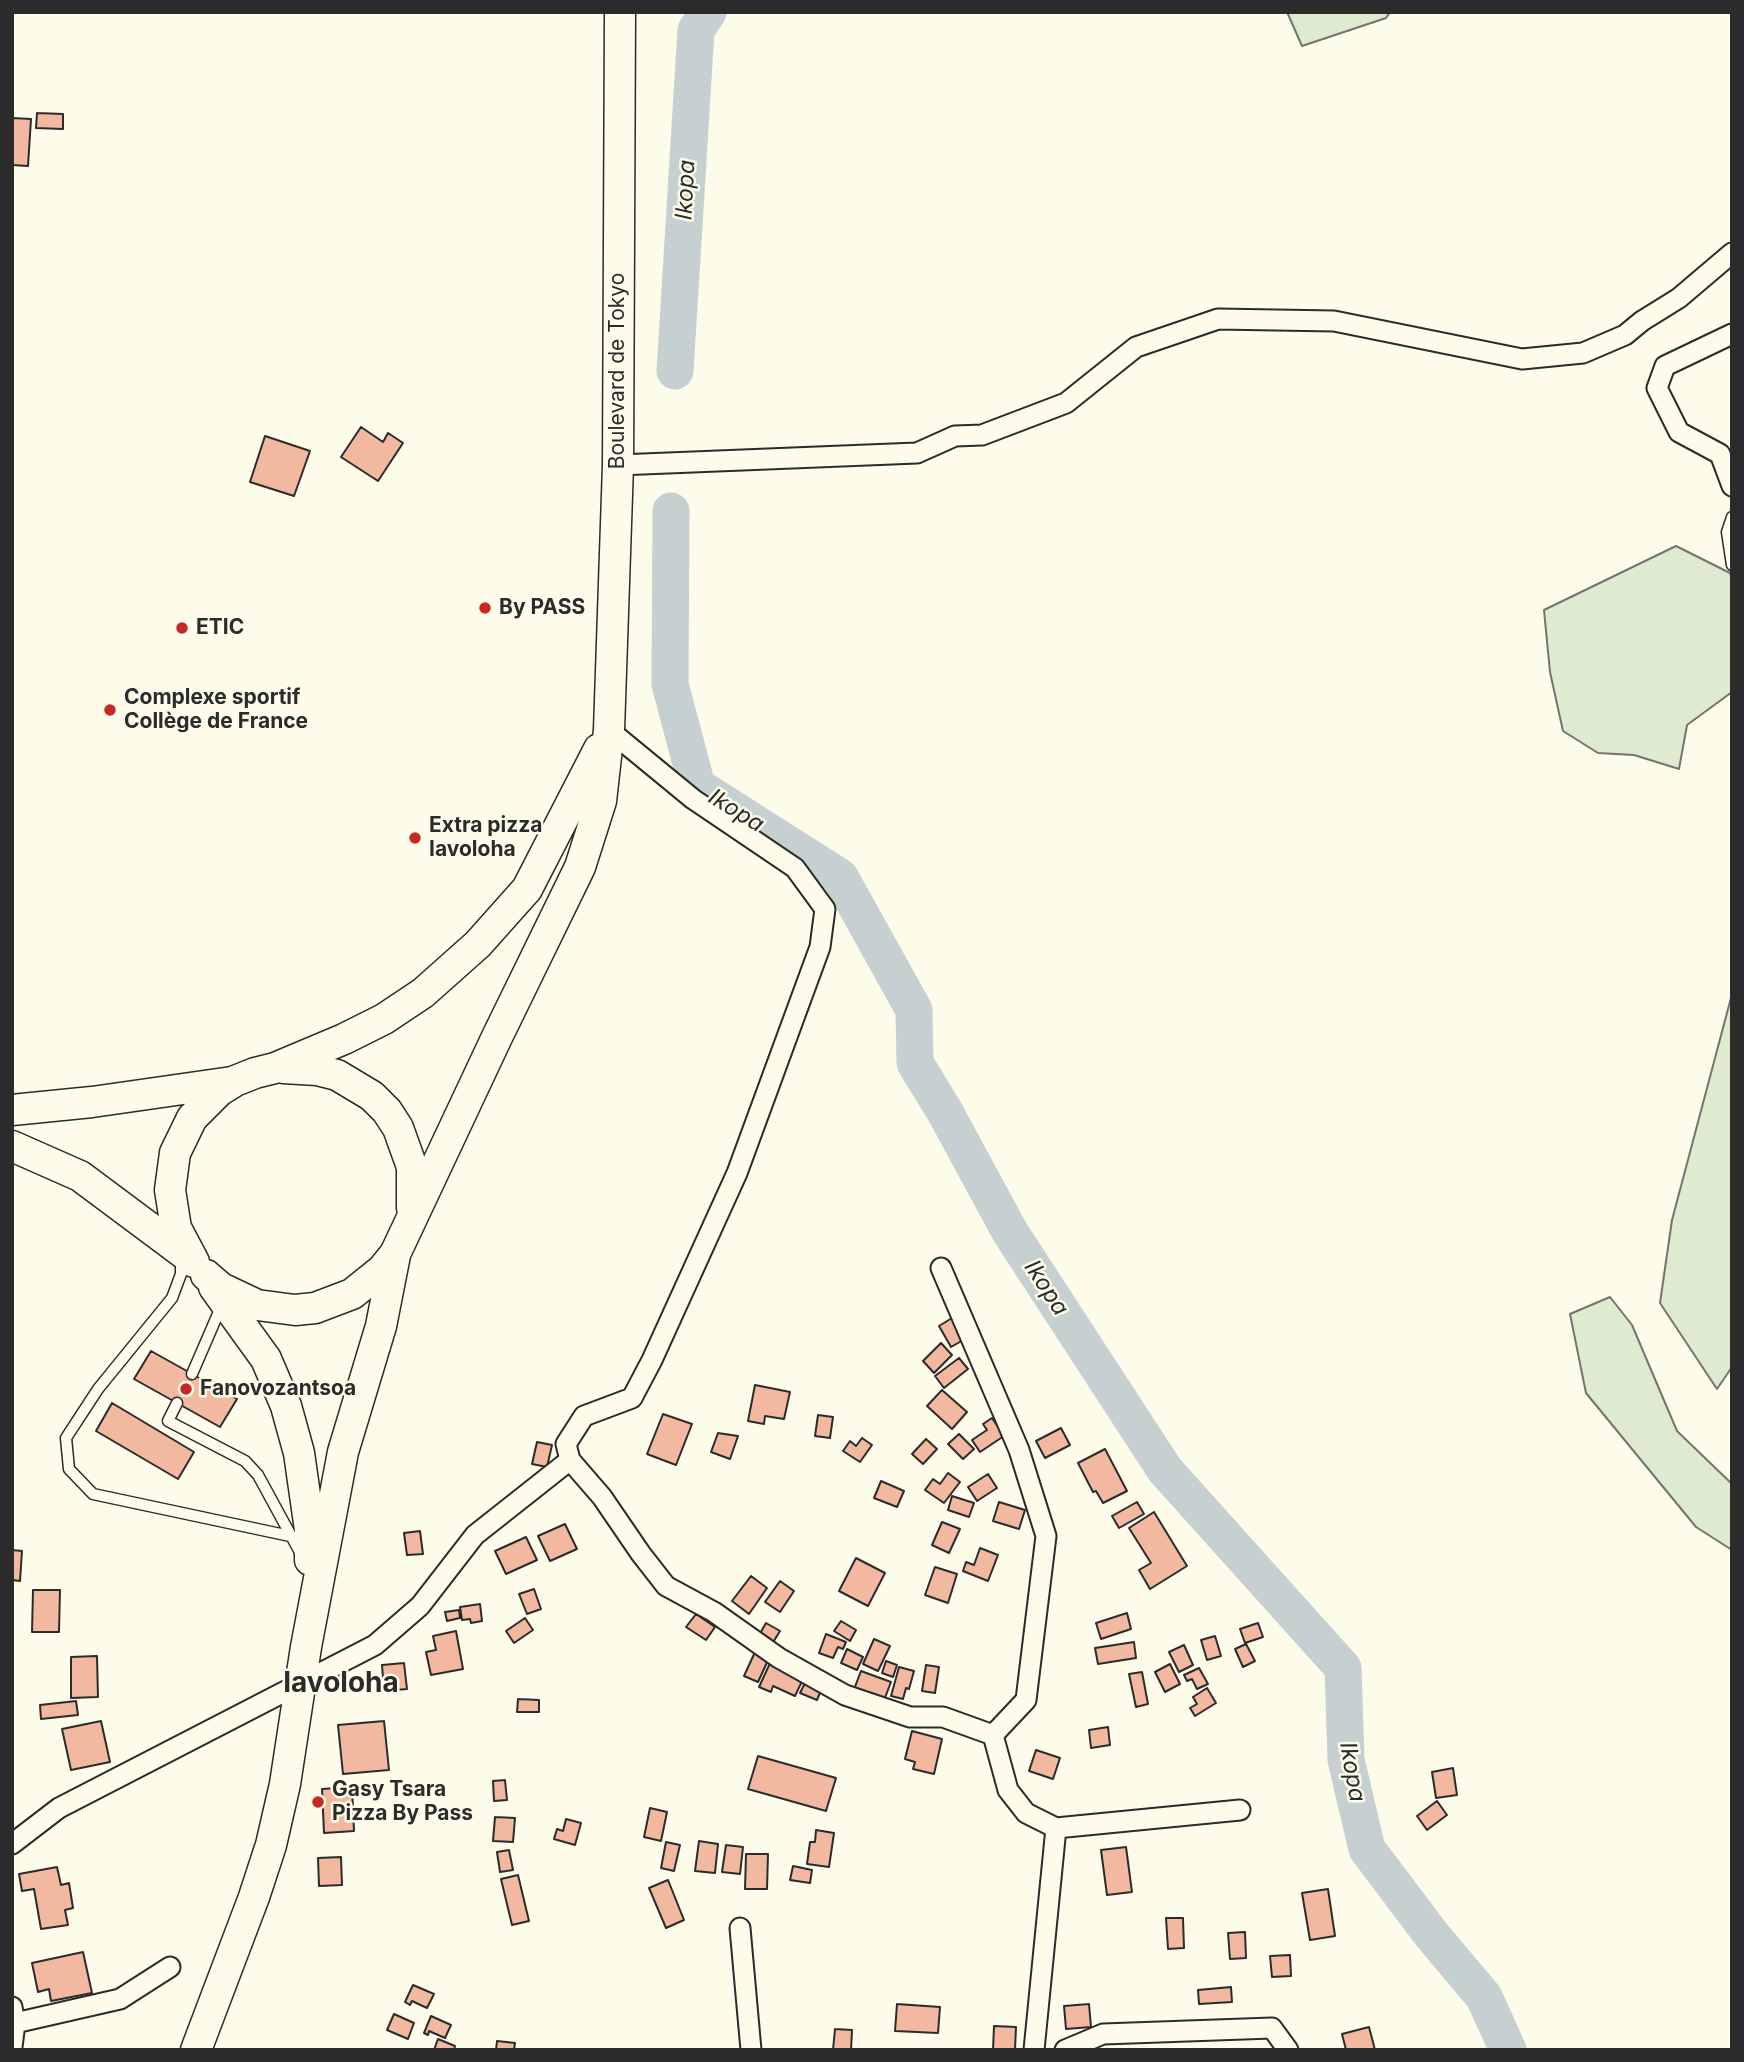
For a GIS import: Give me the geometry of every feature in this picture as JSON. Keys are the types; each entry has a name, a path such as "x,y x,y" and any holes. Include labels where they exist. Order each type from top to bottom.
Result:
{"main road":[{"name":"Boulevard de Tokyo","path":"401,1241 580,867 601,801 609,730 618,465 620,12"},
{"path":"196,2050 254,1897 271,1845 285,1784 303,1681 310,1530 299,1454 286,1406 266,1359 194,1262 180,1237 171,1209 173,1162 182,1135 192,1118 219,1091 235,1081 275,1068 384,1019 423,993 478,944 527,889 609,730"},
{"path":"275,1068 317,1069 337,1075 372,1096 387,1111 398,1128 412,1167 412,1208 401,1241 381,1326 343,1452 306,1647"},
{"path":"12,1110 92,1102 235,1081"},
{"path":"12,1146 80,1176 194,1262 221,1288 257,1305 295,1310 315,1308 352,1294 368,1283 401,1241"}],"street":[{"path":"618,465 917,453 956,436 982,435 1066,403 1136,347 1218,319 1334,321 1522,359 1583,353 1625,335 1679,298 1732,253"},
{"path":"1732,334 1665,366 1657,388 1679,432 1720,454 1732,485"},
{"path":"609,730 693,799 795,868 825,909 820,947 737,1173 658,1347 632,1398 584,1416 566,1444 570,1460 602,1497 666,1586 714,1612 779,1658 845,1695 910,1717 943,1717 993,1735"},
{"path":"941,1268 1020,1450 1046,1536 1026,1700 993,1735"},
{"path":"12,1844 59,1808 375,1645 420,1606 475,1535 570,1460"},
{"path":"993,1735 1008,1790 1026,1813 1056,1828 1240,1810"},
{"path":"1034,2050 1056,1828"},
{"path":"740,1928 751,2050"},
{"path":"12,2047 14,2015 120,1999 170,1967"},
{"path":"1065,2050 1103,2034 1272,2028 1288,2050"}],"lane":[{"path":"1732,517 1727,532 1732,565"},
{"path":"194,1262 181,1274 172,1298 98,1389 66,1438 69,1469 93,1494 290,1536"},
{"path":"192,1374 224,1300"},
{"path":"177,1403 168,1421 245,1461 258,1475 309,1568"}],"green space":[{"path":"1287,12 1390,12 1386,18 1302,46"},
{"path":"1676,546 1730,573 1732,580 1732,692 1687,725 1679,769 1634,755 1598,753 1563,731 1550,672 1544,610"},
{"path":"1732,994 1732,1367 1717,1389 1660,1303 1672,1220"},
{"path":"1610,1297 1632,1325 1677,1431 1732,1484 1732,1550 1696,1527 1586,1393 1570,1314"}],"building":[{"path":"37,113 63,114 63,129 36,128"},
{"path":"12,118 31,119 28,166 12,165"},
{"path":"361,427 383,442 388,433 403,443 378,481 341,457"},
{"path":"265,436 310,451 294,496 250,482"},
{"path":"952,1318 965,1339 951,1347 939,1326"},
{"path":"941,1343 952,1355 934,1373 923,1361"},
{"name":"Fanovozantsoa","path":"151,1351 237,1399 220,1427 134,1379"},
{"path":"959,1358 968,1369 944,1388 935,1376"},
{"path":"755,1385 790,1392 784,1419 765,1416 764,1424 748,1421"},
{"path":"942,1390 967,1412 952,1429 927,1406"},
{"path":"112,1403 194,1452 178,1479 96,1431"},
{"path":"663,1414 692,1424 676,1465 647,1454"},
{"path":"818,1415 833,1417 830,1438 815,1436"},
{"path":"992,1418 1004,1436 980,1452 972,1440 987,1430 983,1424"},
{"path":"1061,1428 1070,1445 1045,1458 1036,1441"},
{"path":"718,1433 738,1436 730,1459 711,1452"},
{"path":"959,1434 974,1449 963,1459 948,1444"},
{"path":"862,1438 872,1445 860,1462 843,1451 850,1441 856,1446"},
{"path":"926,1439 937,1449 923,1464 912,1454"},
{"path":"537,1442 552,1445 547,1467 532,1464"},
{"path":"1105,1449 1127,1491 1103,1503 1096,1491 1093,1492 1078,1463"},
{"path":"948,1473 960,1482 944,1503 925,1490 933,1479 940,1484"},
{"path":"988,1474 997,1488 977,1501 968,1487"},
{"path":"881,1481 904,1491 897,1507 874,1498"},
{"path":"952,1496 974,1503 969,1517 948,1510"},
{"path":"999,1502 1025,1510 1019,1529 993,1521"},
{"path":"1137,1502 1144,1514 1119,1528 1112,1516"},
{"path":"1154,1512 1187,1566 1150,1589 1139,1570 1151,1563 1129,1528"},
{"path":"942,1522 960,1529 949,1553 932,1545"},
{"path":"565,1524 577,1549 550,1561 538,1536"},
{"path":"420,1531 423,1554 407,1555 404,1533"},
{"path":"526,1537 537,1560 506,1574 495,1551"},
{"path":"980,1548 998,1555 988,1581 963,1571 966,1562 974,1565"},
{"path":"12,1550 22,1551 20,1581 12,1580"},
{"path":"856,1558 885,1573 868,1606 839,1591"},
{"path":"935,1567 957,1574 948,1603 925,1595"},
{"path":"751,1576 767,1588 749,1614 732,1601"},
{"path":"780,1581 794,1591 780,1612 765,1602"},
{"path":"534,1589 541,1609 527,1614 519,1594"},
{"path":"33,1590 60,1590 59,1632 32,1632"},
{"path":"480,1604 482,1621 471,1623 470,1619 462,1620 460,1607"},
{"path":"459,1610 460,1618 447,1621 445,1612"},
{"path":"1127,1613 1131,1629 1101,1639 1096,1623"},
{"path":"696,1614 715,1627 706,1640 686,1627"},
{"path":"525,1618 533,1630 514,1643 506,1631"},
{"path":"841,1621 856,1630 850,1641 834,1631"},
{"path":"766,1623 780,1631 772,1644 758,1637"},
{"path":"1258,1623 1263,1637 1245,1643 1240,1629"},
{"path":"456,1631 463,1669 431,1675 426,1652 436,1650 433,1636"},
{"path":"826,1634 846,1642 843,1649 838,1647 833,1658 819,1653"},
{"path":"1215,1636 1221,1656 1207,1660 1201,1640"},
{"path":"874,1639 890,1646 878,1671 863,1664"},
{"path":"1134,1642 1136,1658 1098,1664 1095,1648"},
{"path":"1246,1644 1255,1661 1243,1667 1235,1649"},
{"path":"1184,1645 1193,1665 1179,1672 1169,1652"},
{"path":"847,1649 863,1657 857,1670 841,1663"},
{"path":"755,1652 769,1658 758,1682 744,1676"},
{"path":"97,1656 98,1697 71,1698 71,1657"},
{"path":"771,1661 804,1677 795,1696 773,1686 771,1692 759,1687"},
{"path":"886,1661 897,1665 893,1677 882,1673"},
{"path":"404,1663 407,1689 384,1691 382,1665"},
{"path":"1170,1664 1180,1684 1165,1692 1155,1672"},
{"path":"926,1665 939,1667 935,1693 922,1691"},
{"path":"899,1667 914,1671 903,1699 891,1696"},
{"path":"1199,1668 1208,1684 1197,1689 1192,1679 1187,1681 1184,1675"},
{"path":"861,1671 891,1682 883,1703 853,1692"},
{"path":"1142,1672 1148,1704 1136,1707 1129,1674"},
{"path":"806,1681 822,1688 817,1700 800,1693"},
{"path":"1207,1688 1216,1703 1195,1716 1190,1708 1197,1704 1193,1697"},
{"path":"518,1699 539,1700 539,1712 517,1712"},
{"path":"76,1701 78,1715 41,1719 40,1705"},
{"path":"101,1721 110,1762 71,1770 62,1729"},
{"path":"384,1721 389,1770 343,1774 338,1725"},
{"path":"1108,1727 1110,1745 1091,1748 1089,1730"},
{"path":"912,1731 942,1739 934,1774 913,1769 915,1762 905,1759"},
{"path":"1036,1750 1060,1758 1053,1779 1029,1771"},
{"path":"758,1756 836,1778 826,1811 748,1789"},
{"path":"1453,1768 1457,1795 1436,1798 1432,1772"},
{"path":"505,1780 507,1800 494,1801 493,1781"},
{"path":"352,1787 354,1831 324,1833 322,1789"},
{"path":"1437,1801 1447,1815 1427,1830 1417,1816"},
{"path":"650,1808 667,1812 661,1841 644,1837"},
{"path":"495,1817 515,1818 513,1842 493,1841"},
{"path":"566,1819 581,1823 575,1845 554,1839 557,1829 563,1831"},
{"path":"816,1830 834,1833 829,1867 807,1864 810,1842 815,1842"},
{"path":"699,1841 718,1844 715,1873 695,1871"},
{"path":"666,1842 680,1845 674,1871 661,1868"},
{"path":"726,1845 743,1847 740,1874 722,1872"},
{"path":"1126,1847 1132,1892 1107,1895 1101,1850"},
{"path":"509,1850 513,1870 500,1872 497,1852"},
{"path":"746,1854 768,1854 767,1889 745,1889"},
{"path":"341,1857 342,1885 319,1886 318,1858"},
{"path":"793,1866 812,1870 810,1883 790,1880"},
{"path":"57,1867 61,1885 69,1883 73,1908 65,1910 68,1925 41,1929 34,1889 22,1891 19,1874"},
{"path":"518,1875 529,1921 512,1925 501,1879"},
{"path":"668,1880 684,1920 666,1928 649,1888"},
{"path":"1328,1889 1335,1936 1310,1940 1302,1893"},
{"path":"1166,1918 1183,1918 1184,1948 1168,1949"},
{"path":"1245,1932 1246,1958 1230,1959 1228,1933"},
{"path":"83,1952 92,1993 51,2001 49,1989 38,1992 32,1963"},
{"path":"1290,1955 1291,1976 1272,1977 1270,1956"},
{"path":"413,1985 434,1994 427,2008 412,2001 410,2005 405,2002"},
{"path":"1231,1987 1232,2002 1199,2004 1198,1990"},
{"path":"897,2004 940,2007 938,2033 895,2031"},
{"path":"1089,2004 1091,2027 1066,2029 1064,2006"},
{"path":"394,2014 414,2023 408,2039 387,2030"},
{"path":"431,2016 451,2025 445,2038 429,2031 428,2035 424,2033"},
{"path":"994,2026 1016,2027 1015,2050 993,2050"},
{"path":"1369,2027 1375,2050 1346,2050 1342,2034"},
{"path":"835,2029 852,2030 851,2050 833,2050"},
{"path":"438,2039 455,2046 454,2050 434,2050"},
{"path":"497,2041 515,2043 514,2050 496,2050"}],"waterway":[{"name":"Ikopa","path":"675,371 696,30 708,12"},
{"name":"Ikopa","path":"671,511 670,684 697,786 840,877 914,1010 915,1063 945,1112 1010,1232 1165,1470 1343,1668 1346,1760 1367,1849 1431,1934 1484,1997 1508,2050"}],"place":[{"name":"By PASS","path":"485,608"},
{"name":"ETIC","path":"182,628"},
{"name":"Complexe sportif Collège de France","path":"110,710"},
{"name":"Extra pizza Iavoloha","path":"415,838"},
{"name":"Fanovozantsoa","path":"186,1389"},
{"name":"Gasy Tsara Pizza By Pass","path":"318,1802"}],"district":[{"name":"Iavoloha","path":"341,1684"}]}
